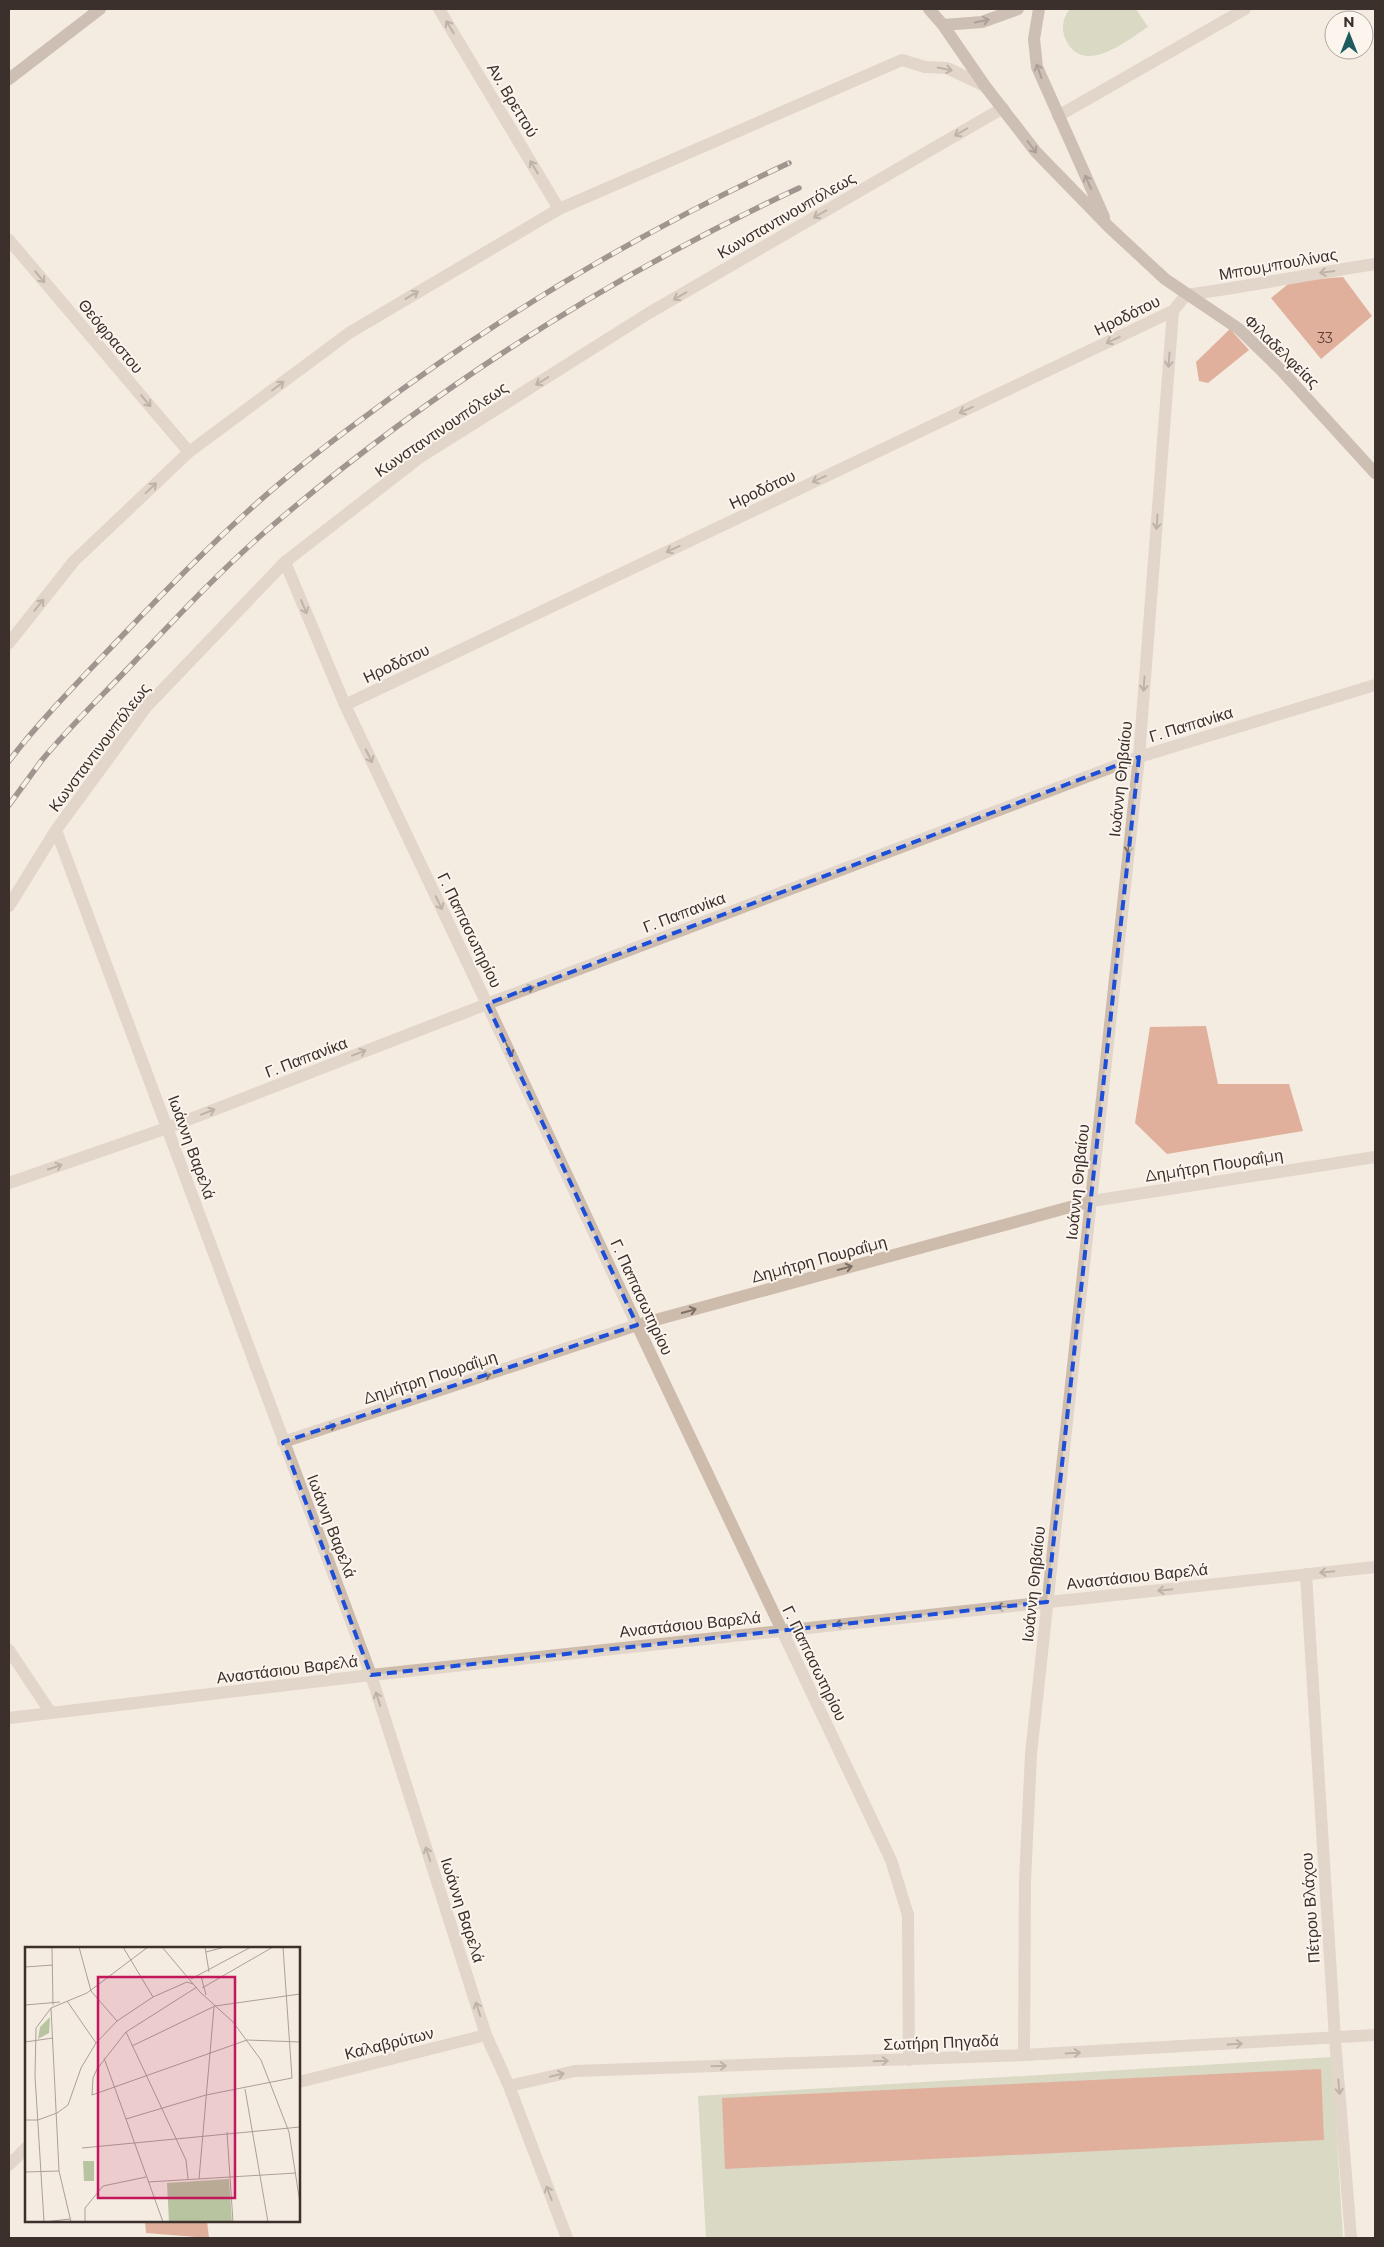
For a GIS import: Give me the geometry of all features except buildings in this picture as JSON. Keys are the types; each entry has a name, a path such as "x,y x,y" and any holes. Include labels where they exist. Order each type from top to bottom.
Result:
{"main road":[{"path":"9,79 100,9"},
{"name":"Φιλαδελφείας","path":"929,9 943,24 985,86 1036,152 1108,226 1165,279 1186,295 1239,329 1282,371 1375,473"},
{"path":"943,24 982,22 1018,9"},
{"name":"Φιλαδελφείας","path":"1038,9 1034,39 1037,67 1108,226"}],"street":[{"name":"Αν. Βρεττού","path":"439,9 559,209"},
{"path":"1058,116 1245,9"},
{"path":"9,643 74,561 189,452 349,332 559,209 902,60 925,67 947,68 985,86"},
{"name":"Κωνσταντινουπόλεως","path":"9,906 56,830 147,706 284,562 419,458 650,313 1003,108"},
{"name":"Θεόφραστου","path":"9,240 189,452"},
{"name":"Μπουμπουλίνας","path":"1186,295 1247,287 1287,277 1375,264"},
{"name":"Ηροδότου","path":"345,705 1173,312 1186,295"},
{"name":"Ιωάννη Θηβαίου","path":"1024,2055 1025,1881 1030,1764 1139,757 1173,312"},
{"name":"Γ. Παπασωτηρίου","path":"284,562 345,705 892,1860 908,1915 909,2060"},
{"name":"Γ. Παπανίκα","path":"9,1184 168,1128 487,1004 1139,757 1375,684"},
{"name":"Ιωάννη Βαρελά","path":"56,830 371,1676 486,2035 509,2086 567,2238"},
{"name":"Δημήτρη Πουραΐμη","path":"283,1442 637,1325 1092,1201 1375,1157"},
{"name":"Αναστάσιου Βαρελά","path":"9,1718 371,1676 1375,1567"},
{"name":"Πέτρου Βλάχου","path":"1306,1574 1335,2039 1351,2238"},
{"path":"9,1650 51,1713"},
{"name":"Καλαβρύτων","path":"300,2082 486,2035"},
{"name":"Σωτήρη Πηγαδά","path":"509,2086 574,2071 1024,2055 1335,2039 1375,2035"},
{"path":"9,2165 25,2149"}],"highlighted area":[{"path":"1139,757 1092,1201 1047,1602 371,1675 283,1442 637,1325 487,1004"}],"green space":[{"path":"1070,9 1136,9 1148,27 1105,53 1093,56 1082,55 1073,50 1065,38 1063,23"},
{"path":"1332,2057 1343,2238 706,2238 698,2096"}],"railway":[{"path":"9,761 64,697 198,558 260,500 335,439 466,344 571,278 678,218 789,163"},
{"path":"9,805 42,760 65,734 200,594 266,531 327,480 390,431 455,385 588,299 727,223 799,188"}]}
